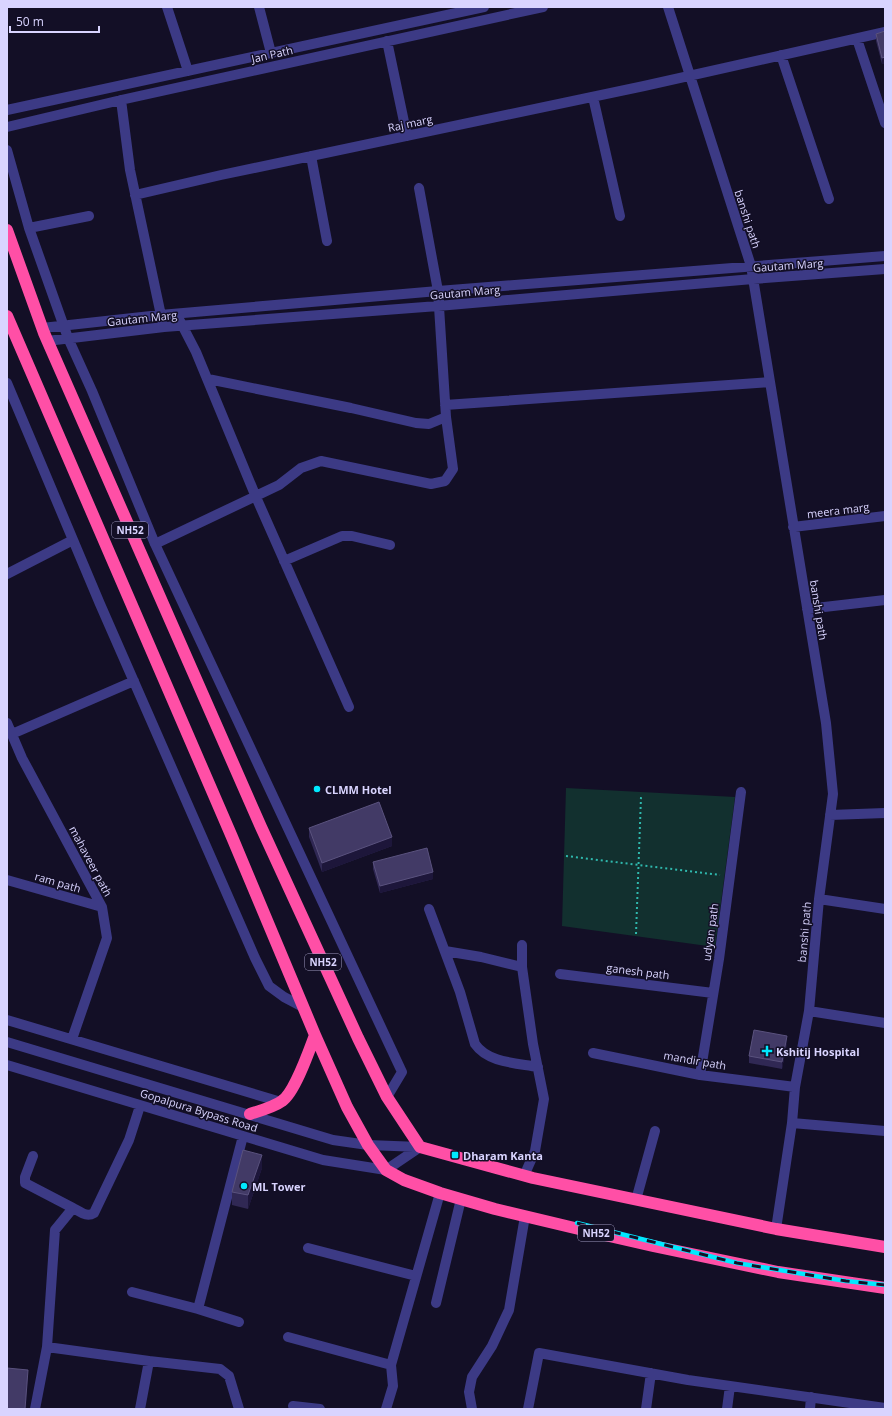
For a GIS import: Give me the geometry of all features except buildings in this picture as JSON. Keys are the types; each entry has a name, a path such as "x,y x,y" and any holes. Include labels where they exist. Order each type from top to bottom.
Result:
{"highway":[{"name":"NH52","path":"7,230 47,341 261,827 358,1038 387,1097 420,1147"},
{"name":"NH52","path":"7,316 229,829 315,1035 347,1107 368,1145 386,1170 404,1180 440,1193 525,1216 653,1246 778,1272 885,1288"},
{"path":"250,1114 281,1102 289,1093 315,1035"},
{"path":"420,1147 524,1176 776,1229 885,1247"}],"street":[{"path":"167,7 188,71"},
{"path":"259,7 271,53"},
{"name":"Jan Path","path":"7,110 484,7"},
{"name":"Jan Path","path":"7,127 120,100 543,7"},
{"name":"banshi path","path":"668,7 753,279 826,722 833,794 819,899 809,1011 795,1087 792,1124 776,1229"},
{"name":"Raj marg","path":"135,195 311,156 593,97 885,32"},
{"path":"857,38 885,123"},
{"path":"387,41 407,136"},
{"path":"781,55 829,199"},
{"path":"593,97 620,216"},
{"path":"120,100 130,170 160,315 164,327"},
{"path":"7,150 29,228 68,338 92,391 155,544 402,1072 387,1097"},
{"path":"311,156 326,241"},
{"path":"155,544 256,497 279,485 301,468 321,462 431,484 445,481 453,469 446,417 438,291 419,188"},
{"path":"29,228 89,216"},
{"path":"42,328 160,315 438,291 885,256"},
{"name":"Gautam Marg","path":"47,341 164,327 885,269"},
{"path":"177,314 208,379 256,497 349,707"},
{"path":"208,379 351,408 416,423 429,424 446,417"},
{"path":"445,405 770,382"},
{"path":"7,383 73,540 245,937 269,986 284,997 303,1007"},
{"name":"meera marg","path":"793,527 885,516"},
{"path":"284,561 342,536 352,536 390,546"},
{"path":"7,574 73,540"},
{"path":"807,609 885,600"},
{"path":"12,734 134,681"},
{"name":"mahaveer path","path":"7,723 22,758 102,907 107,938 72,1039"},
{"name":"udyan path","path":"700,1074 713,993 741,792"},
{"path":"830,815 885,812"},
{"name":"ram path","path":"7,880 102,907"},
{"path":"819,899 885,909"},
{"path":"429,909 460,992 475,1044 480,1050 491,1058 538,1067"},
{"path":"522,945 522,967 533,1044 544,1099 535,1151 524,1176"},
{"path":"445,951 482,957 522,967"},
{"name":"ganesh path","path":"560,974 713,993"},
{"path":"809,1011 885,1023"},
{"path":"7,1020 281,1102"},
{"name":"Gopalpura Bypass Road","path":"7,1042 333,1140 368,1145 420,1147"},
{"name":"mandir path","path":"593,1053 700,1074 795,1087"},
{"name":"Gopalpura Bypass Road","path":"7,1065 323,1160 386,1170"},
{"path":"33,1156 25,1177 25,1183 86,1215 90,1215 94,1213 129,1140 140,1106"},
{"path":"792,1124 885,1131"},
{"path":"636,1200 655,1131"},
{"path":"198,1309 243,1136"},
{"path":"386,1170 420,1147"},
{"path":"386,1409 393,1386 391,1365 440,1193"},
{"path":"436,1303 461,1199"},
{"path":"35,1409 47,1348 55,1230 73,1208"},
{"path":"472,1409 469,1392 472,1377 492,1346 509,1310 525,1216"},
{"path":"308,1248 416,1276"},
{"path":"132,1292 198,1309 239,1322"},
{"path":"288,1337 391,1365"},
{"path":"47,1348 149,1362 220,1369 229,1376 239,1409"},
{"path":"528,1409 539,1353 730,1386 885,1408"},
{"path":"140,1409 149,1362"},
{"path":"646,1409 651,1373"},
{"path":"727,1409 730,1386"},
{"path":"810,1409 812,1397"},
{"path":"293,1406 320,1409"}],"path":[{"path":"636,934 642,797"},
{"path":"566,856 730,876"}],"green space":[{"path":"566,788 735,797 715,947 562,926"}],"railway":[{"path":"577,1223 737,1263 846,1281 885,1285"}],"place":[{"name":"CLMM Hotel","path":"317,789"},
{"name":"Kshitij Hospital","path":"767,1051"},
{"name":"Dharam Kanta","path":"455,1155"},
{"name":"ML Tower","path":"244,1186"}]}
